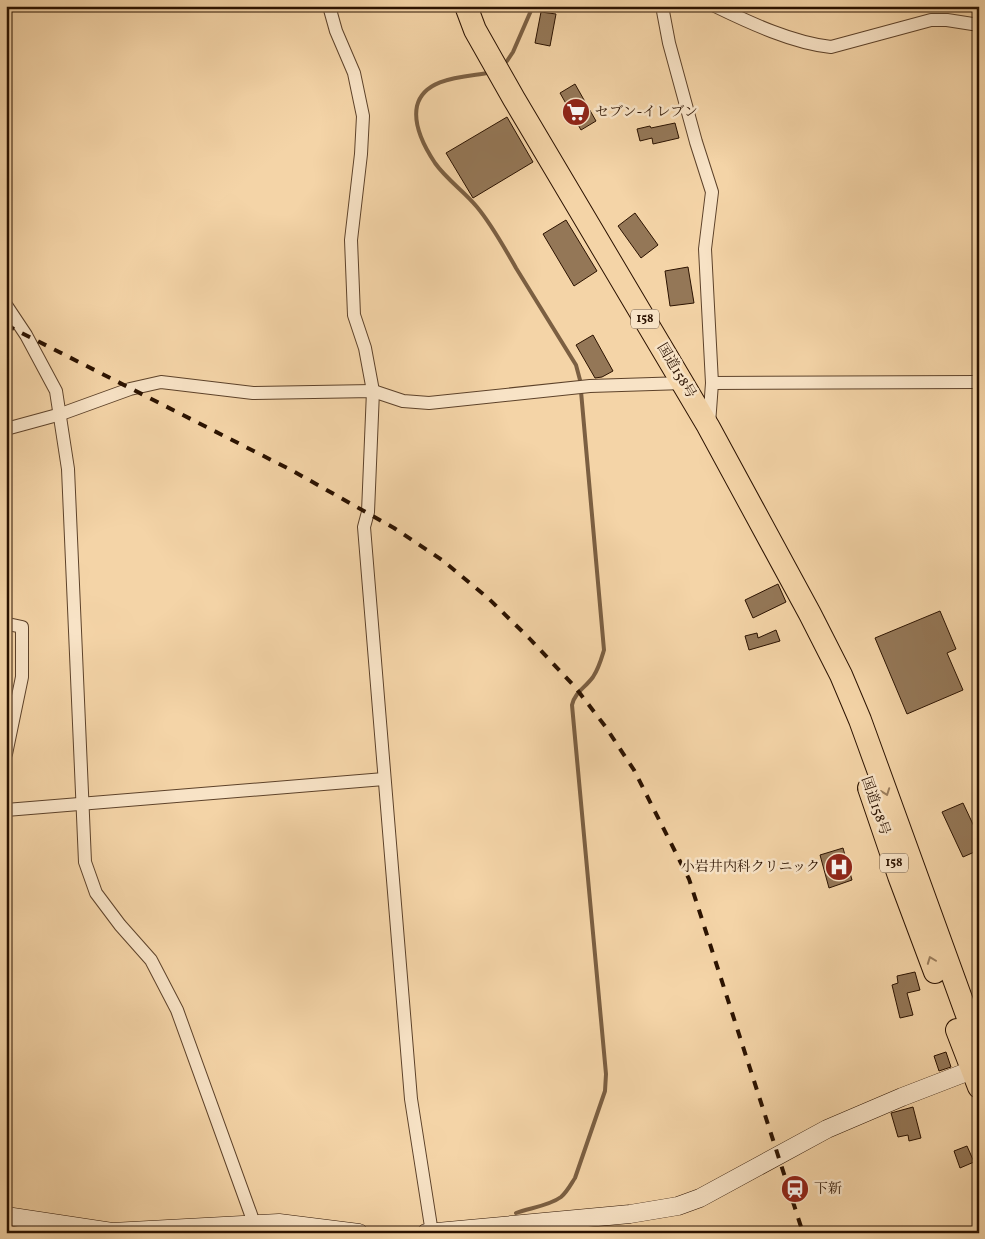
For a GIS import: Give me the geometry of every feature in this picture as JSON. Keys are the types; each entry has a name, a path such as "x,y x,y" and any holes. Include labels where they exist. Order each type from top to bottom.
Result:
{"highway":[{"name":"国道158号","path":"466,6 475,30 514,99 684,383 841,675 860,720 979,1048"},
{"name":"国道158号","path":"820,635 848,727 899,876 977,1074"}],"street":[{"path":"329,6 336,32 354,73 363,116 361,154 351,240 354,315 365,348 373,391 368,512 364,527 411,1099 432,1233"},
{"path":"662,6 669,43 693,133 712,192 705,250 712,383 708,426"},
{"path":"715,6 750,23 824,46 848,42 932,20 947,20 979,25"},
{"path":"6,305 26,335 56,391 61,414 68,468 85,862 96,893 120,925 151,960 177,1010 254,1228"},
{"path":"6,429 61,414 130,389 161,382 253,393 373,391 403,401 428,403 580,387 684,383"},
{"path":"712,383 979,382"},
{"path":"6,622 22,627 22,677 6,754"},
{"path":"6,810 384,779"},
{"path":"426,1233 504,1229 630,1214 678,1206 700,1198 827,1129 902,1098 977,1074"},
{"path":"6,1216 112,1232 254,1228 279,1223 359,1233"}],"building":[{"path":"541,12 556,14 550,46 535,43"},
{"path":"575,84 596,121 581,130 560,93"},
{"path":"507,117 533,162 473,198 446,153"},
{"path":"675,123 679,138 653,144 652,138 640,141 637,129"},
{"path":"635,213 658,245 641,258 618,226"},
{"path":"566,220 597,271 574,286 543,234"},
{"path":"688,267 694,303 670,306 665,271"},
{"path":"593,335 613,371 602,377 595,378 576,345"},
{"path":"778,584 786,602 753,618 745,600"},
{"path":"940,611 956,649 947,653 963,690 907,714 875,638"},
{"path":"776,630 780,641 749,650 745,636 757,633 758,638"},
{"path":"963,803 979,837 979,850 963,857 942,812"},
{"path":"843,848 852,880 829,888 820,855"},
{"path":"915,972 920,990 907,993 913,1015 900,1018 892,985 898,983 897,976"},
{"path":"946,1052 951,1067 939,1071 934,1056"},
{"path":"913,1107 921,1138 909,1141 908,1135 898,1137 891,1113"},
{"path":"967,1146 974,1162 960,1168 954,1151"}],"waterway":[{"path":"507,61 513,52 533,6"},
{"path":"488,73 446,80 428,89 421,96 417,106 418,128 427,150 435,163 472,201 488,221 576,365 580,380 604,650 595,674 578,693 572,705 606,1074 605,1091 575,1178 567,1190 561,1197 551,1203 516,1213"}],"railway":[{"path":"6,325 293,471 394,528 442,560 488,598 575,687 605,726 634,770 689,879 803,1233"}],"place":[{"name":"セブン-イレブン","path":"576,112"},
{"name":"小岩井内科クリニック","path":"839,867"},
{"name":"下新","path":"795,1189"}]}
